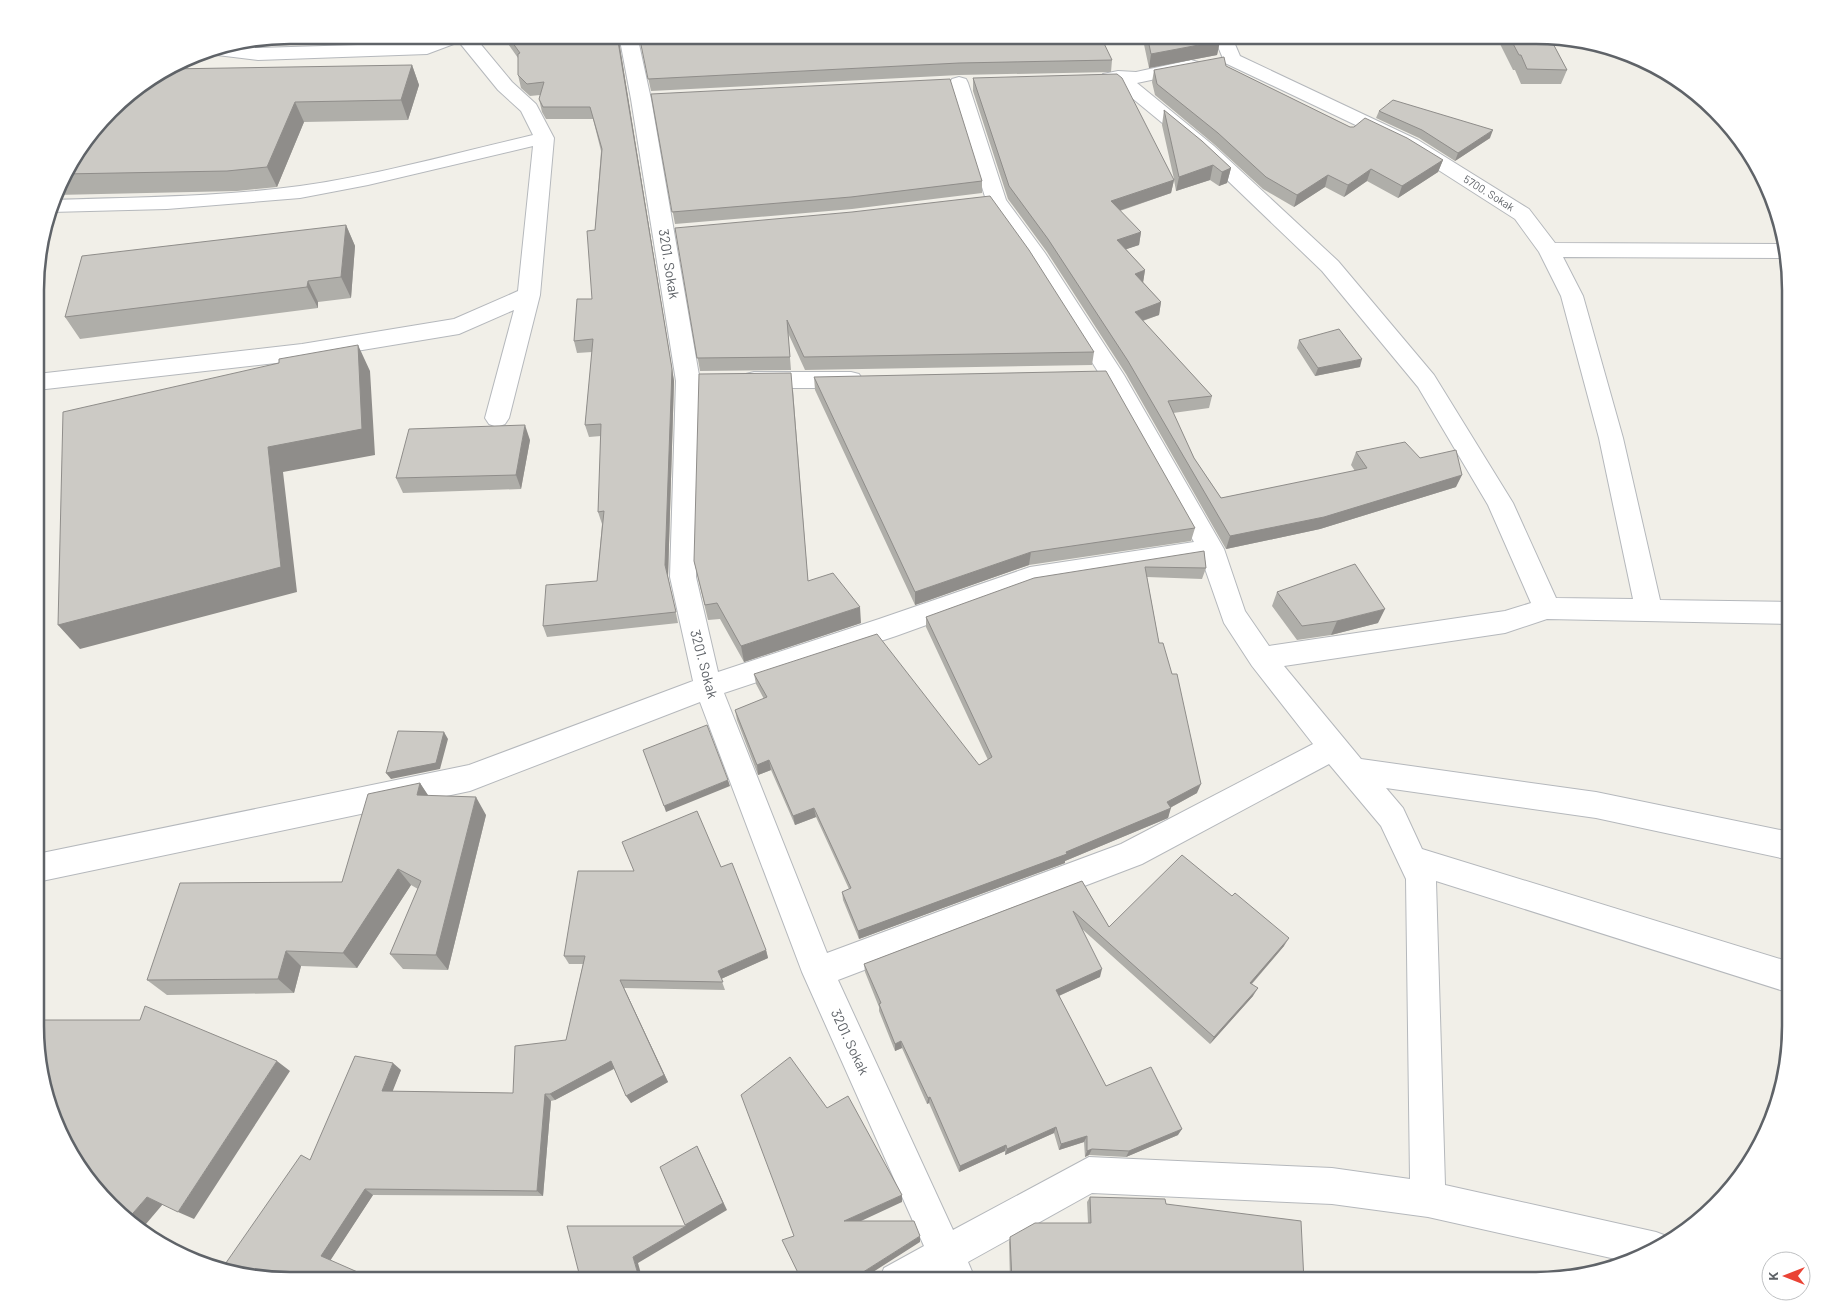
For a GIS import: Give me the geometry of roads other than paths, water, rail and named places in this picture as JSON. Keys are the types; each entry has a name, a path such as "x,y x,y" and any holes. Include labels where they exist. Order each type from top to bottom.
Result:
{"street":[{"path":"231,51 258,54 427,48 437,44"},
{"path":"469,44 505,86 529,108 544,138 529,295 497,418"},
{"name":"3201. Sokak","path":"631,44 651,99 698,381 683,577 708,687 818,972 952,1267"},
{"path":"1089,80 1118,77 1136,78 1216,61 1220,44"},
{"name":"5700. Sokak","path":"1216,61 1411,144 1522,214 1549,250 1572,296 1611,438 1649,611"},
{"path":"1118,77 1207,150 1330,266 1426,381 1500,503 1547,608"},
{"path":"958,83 986,201 1037,258 1112,375 1211,549 1233,615 1262,658 1333,748 1392,817 1421,878 1428,1199"},
{"path":"58,206 167,203 300,192 368,179 544,138"},
{"path":"1549,250 1779,251"},
{"path":"44,381 302,352 459,326 529,295"},
{"path":"1083,376 1112,375"},
{"path":"736,380 871,380"},
{"path":"44,867 470,778 708,687 886,628 1030,577 1211,549"},
{"path":"1262,658 1505,622 1547,608 1782,613"},
{"path":"818,972 1131,854 1333,748"},
{"path":"1354,772 1596,805 1782,844"},
{"path":"1411,858 1782,974"},
{"path":"932,1272 952,1267 1089,1175 1332,1186 1428,1199 1644,1247"}]}
